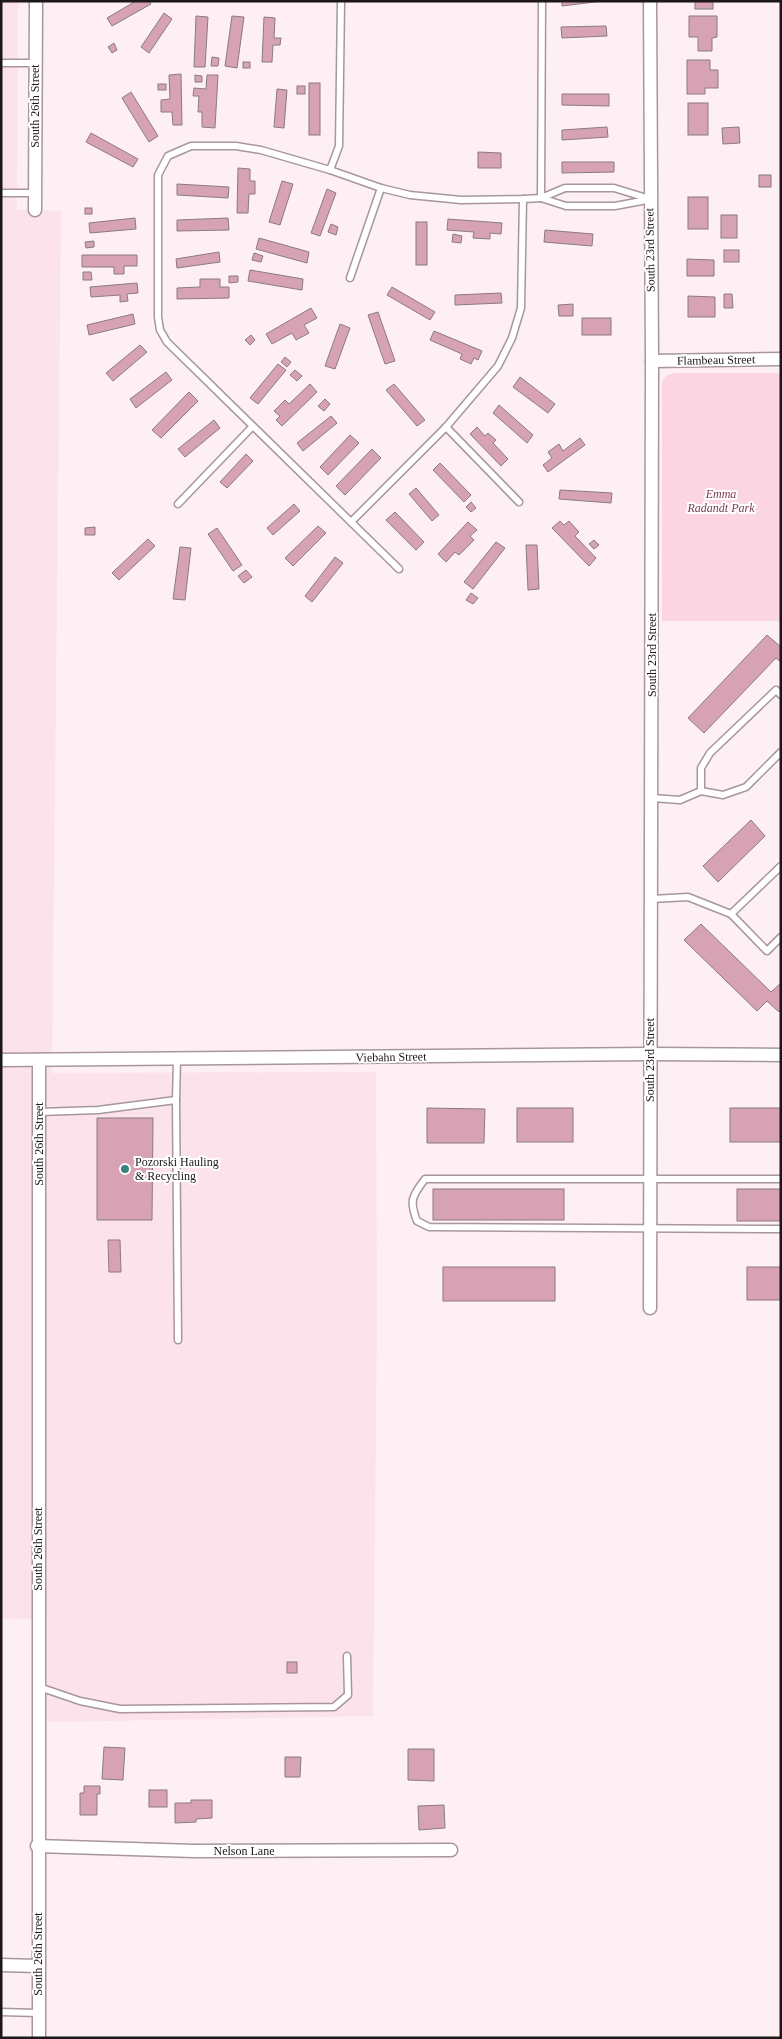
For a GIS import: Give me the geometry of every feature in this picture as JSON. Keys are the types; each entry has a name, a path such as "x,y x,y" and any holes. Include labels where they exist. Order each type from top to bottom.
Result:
{"street":[{"name":"South 26th Street","path":"35,210 36,1"},
{"name":"South 23rd Street","path":"650,1 652,361 650,1308"},
{"name":"Flambeau Street","path":"652,361 781,359"},
{"name":"Viebahn Street","path":"1,1060 650,1054 781,1055"},
{"name":"South 26th Street","path":"38,2038 39,1060"},
{"name":"Nelson Lane","path":"38,1846 194,1851 451,1850"},
{"path":"1,1965 38,1966"}],"lane":[{"path":"330,170 339,146 341,1"},
{"path":"541,198 542,1"},
{"path":"1,63 36,63"},
{"path":"399,569 166,342 160,330 158,318 158,175 168,156 191,146 236,146 261,150 330,170 381,188 410,195 461,200 541,198 565,188 614,188 650,199"},
{"path":"350,278 381,188"},
{"path":"1,193 35,193"},
{"path":"541,198 566,206 615,206 650,199"},
{"path":"352,522 446,427 498,366 512,338 521,308 523,199"},
{"path":"178,504 252,427"},
{"path":"446,427 519,502"},
{"path":"701,791 701,768 710,753 776,690 781,695"},
{"path":"652,798 680,800 701,791 723,795 746,787 781,752"},
{"path":"730,914 781,866"},
{"path":"652,899 688,897 730,914 767,951 781,937"},
{"path":"177,1059 178,1340"},
{"path":"39,1112 98,1110 176,1100"},
{"path":"781,1179 425,1179 414,1193 412,1207 417,1221 429,1227 781,1228"},
{"path":"38,1687 80,1701 120,1708 334,1706 348,1695 347,1656"},
{"path":"1,2012 38,2013"}],"shaded area":[{"path":"1,1 18,1 17,210 61,211 52,1073 376,1072 377,1320 373,1716 47,1722 47,1620 1,1618"}],"green space":[{"name":"Emma Radandt Park","path":"673,373 781,373 781,621 662,621 662,382 666,376"}],"building":[{"path":"136,1 149,1 151,4 112,26 107,18"},
{"path":"562,1 602,1 562,6"},
{"path":"695,1 713,1 713,9 695,9"},
{"path":"164,13 172,19 149,53 141,47"},
{"path":"196,16 208,17 205,67 194,67"},
{"path":"232,16 244,17 237,68 225,66"},
{"path":"689,16 717,16 717,37 712,38 712,51 698,51 698,37 689,37"},
{"path":"264,17 275,18 274,38 281,38 280,45 273,45 272,62 262,62"},
{"path":"606,26 607,36 562,38 561,27"},
{"path":"114,43 117,50 112,53 108,47"},
{"path":"212,57 219,58 218,66 211,66"},
{"path":"687,60 710,60 710,70 718,70 718,88 705,88 705,94 687,94"},
{"path":"243,62 250,62 250,68 243,68"},
{"path":"181,74 182,125 173,125 172,112 161,112 161,100 170,99 169,75"},
{"path":"195,75 202,76 202,82 195,82"},
{"path":"207,75 218,75 215,128 202,127 202,112 198,112 199,96 193,96 194,88 206,89"},
{"path":"309,83 320,83 320,135 309,135"},
{"path":"158,84 166,84 166,90 158,90"},
{"path":"297,86 305,86 305,94 297,94"},
{"path":"277,89 287,90 284,128 274,127"},
{"path":"131,92 158,136 149,142 122,98"},
{"path":"562,94 609,94 609,106 562,105"},
{"path":"688,103 708,103 708,135 688,135"},
{"path":"607,127 608,137 562,140 562,130"},
{"path":"739,127 740,143 723,144 722,128"},
{"path":"91,133 138,159 133,167 86,142"},
{"path":"478,152 501,153 501,168 478,168"},
{"path":"562,162 614,162 614,172 562,173"},
{"path":"238,168 250,169 250,181 255,181 255,194 249,194 248,213 237,213"},
{"path":"759,175 771,175 771,187 759,187"},
{"path":"282,181 293,184 280,225 269,222"},
{"path":"177,184 229,187 228,198 177,195"},
{"path":"327,189 336,193 320,236 311,233"},
{"path":"688,197 708,197 708,229 688,229"},
{"path":"85,208 92,208 92,214 85,214"},
{"path":"721,215 737,215 737,238 721,238"},
{"path":"135,218 136,229 90,233 89,223"},
{"path":"228,218 229,230 177,231 177,220"},
{"path":"448,219 502,223 501,234 490,233 490,239 473,238 474,232 447,230"},
{"path":"416,222 427,222 427,265 416,265"},
{"path":"331,224 338,227 336,235 328,232"},
{"path":"545,230 593,234 592,246 544,242"},
{"path":"453,234 462,236 461,243 452,242"},
{"path":"259,238 309,252 307,263 256,249"},
{"path":"94,241 94,247 86,248 85,242"},
{"path":"724,250 739,250 739,262 724,262"},
{"path":"219,252 220,262 177,268 176,259"},
{"path":"254,253 263,256 261,262 252,260"},
{"path":"82,255 137,255 137,266 124,266 124,274 114,274 114,267 82,267"},
{"path":"687,259 714,260 714,276 687,276"},
{"path":"250,270 303,279 302,290 248,281"},
{"path":"83,272 91,272 92,280 83,280"},
{"path":"229,276 238,276 238,282 229,283"},
{"path":"200,279 220,279 220,287 229,287 229,298 177,299 177,288 200,287"},
{"path":"137,283 138,293 127,294 128,301 120,302 120,295 91,297 90,287"},
{"path":"392,287 435,312 430,320 387,295"},
{"path":"501,293 502,303 455,305 455,295"},
{"path":"724,294 732,294 733,308 724,308"},
{"path":"688,296 715,297 715,317 688,317"},
{"path":"573,304 573,316 559,316 558,305"},
{"path":"311,308 317,318 304,325 309,333 296,340 292,333 272,344 266,334"},
{"path":"378,312 395,361 385,364 368,315"},
{"path":"133,314 135,324 89,335 87,325"},
{"path":"582,318 611,318 611,335 582,335"},
{"path":"340,324 350,328 335,369 325,366"},
{"path":"434,331 482,351 478,360 474,358 471,364 460,359 462,354 430,340"},
{"path":"251,335 255,340 250,345 245,340"},
{"path":"140,345 147,352 113,381 106,373"},
{"path":"285,357 291,362 287,367 281,362"},
{"path":"278,364 286,370 258,404 250,398"},
{"path":"295,370 302,376 297,381 290,375"},
{"path":"166,372 172,380 136,408 130,399"},
{"path":"520,377 555,404 548,413 513,387"},
{"path":"310,384 317,392 282,426 276,420 280,416 274,411 285,400 289,404"},
{"path":"394,384 425,420 417,426 386,390"},
{"path":"189,392 198,401 161,438 152,430"},
{"path":"325,399 330,404 324,411 318,406"},
{"path":"499,405 533,435 527,443 493,413"},
{"path":"331,416 337,423 303,451 297,443"},
{"path":"214,420 220,428 185,457 178,449"},
{"path":"477,427 485,436 488,433 496,440 493,443 508,459 501,466 470,434"},
{"path":"350,435 359,443 328,475 320,467"},
{"path":"580,438 585,445 548,472 543,465 552,458 548,452 559,444 563,451"},
{"path":"372,449 381,458 345,495 336,486"},
{"path":"246,454 253,461 227,488 220,482"},
{"path":"440,463 471,495 464,502 433,470"},
{"path":"416,488 439,515 432,521 409,494"},
{"path":"560,490 612,493 611,503 559,499"},
{"path":"471,502 476,508 471,512 466,507"},
{"path":"294,504 300,511 273,535 267,528"},
{"path":"395,512 424,542 416,550 386,520"},
{"path":"560,521 564,525 569,521 579,532 575,536 596,558 589,566 552,528"},
{"path":"468,522 477,530 470,536 474,540 459,555 455,552 446,562 438,554"},
{"path":"318,526 326,533 293,566 285,558"},
{"path":"95,527 95,535 85,535 85,528"},
{"path":"217,528 242,565 233,571 208,534"},
{"path":"148,539 155,546 119,580 112,573"},
{"path":"594,540 599,545 594,549 589,544"},
{"path":"496,542 505,548 473,589 464,582"},
{"path":"526,545 537,545 539,589 528,590"},
{"path":"180,547 191,548 185,600 173,599"},
{"path":"335,557 343,563 312,602 305,596"},
{"path":"246,570 252,577 244,583 238,576"},
{"path":"471,593 478,598 473,604 466,600"},
{"path":"767,635 781,647 781,662 776,658 704,733 688,718"},
{"path":"751,820 765,836 718,882 703,866"},
{"path":"701,924 771,992 781,983 781,1010 779,1012 767,1001 757,1011 684,940"},
{"path":"427,1108 485,1109 484,1143 427,1143"},
{"path":"517,1108 573,1108 573,1142 517,1142"},
{"path":"730,1108 781,1108 781,1142 730,1142"},
{"name":"Pozorski Hauling & Recycling","path":"97,1118 153,1118 152,1220 97,1220"},
{"path":"433,1189 564,1189 564,1220 433,1220"},
{"path":"737,1189 781,1189 781,1221 737,1221"},
{"path":"108,1240 120,1240 121,1272 109,1272"},
{"path":"443,1267 555,1267 555,1301 443,1301"},
{"path":"747,1267 781,1267 781,1300 747,1300"},
{"path":"287,1662 297,1662 297,1673 287,1673"},
{"path":"104,1747 125,1748 123,1780 102,1779"},
{"path":"408,1749 434,1749 434,1781 408,1780"},
{"path":"285,1757 301,1757 300,1777 285,1777"},
{"path":"84,1786 100,1786 100,1794 97,1794 97,1815 80,1815 80,1793 84,1793"},
{"path":"149,1790 167,1790 167,1807 149,1807"},
{"path":"191,1800 212,1800 212,1818 196,1819 196,1822 175,1823 175,1803 191,1803"},
{"path":"444,1805 445,1828 419,1830 418,1806"}],"place":[{"name":"Pozorski Hauling & Recycling","path":"125,1169"}]}
